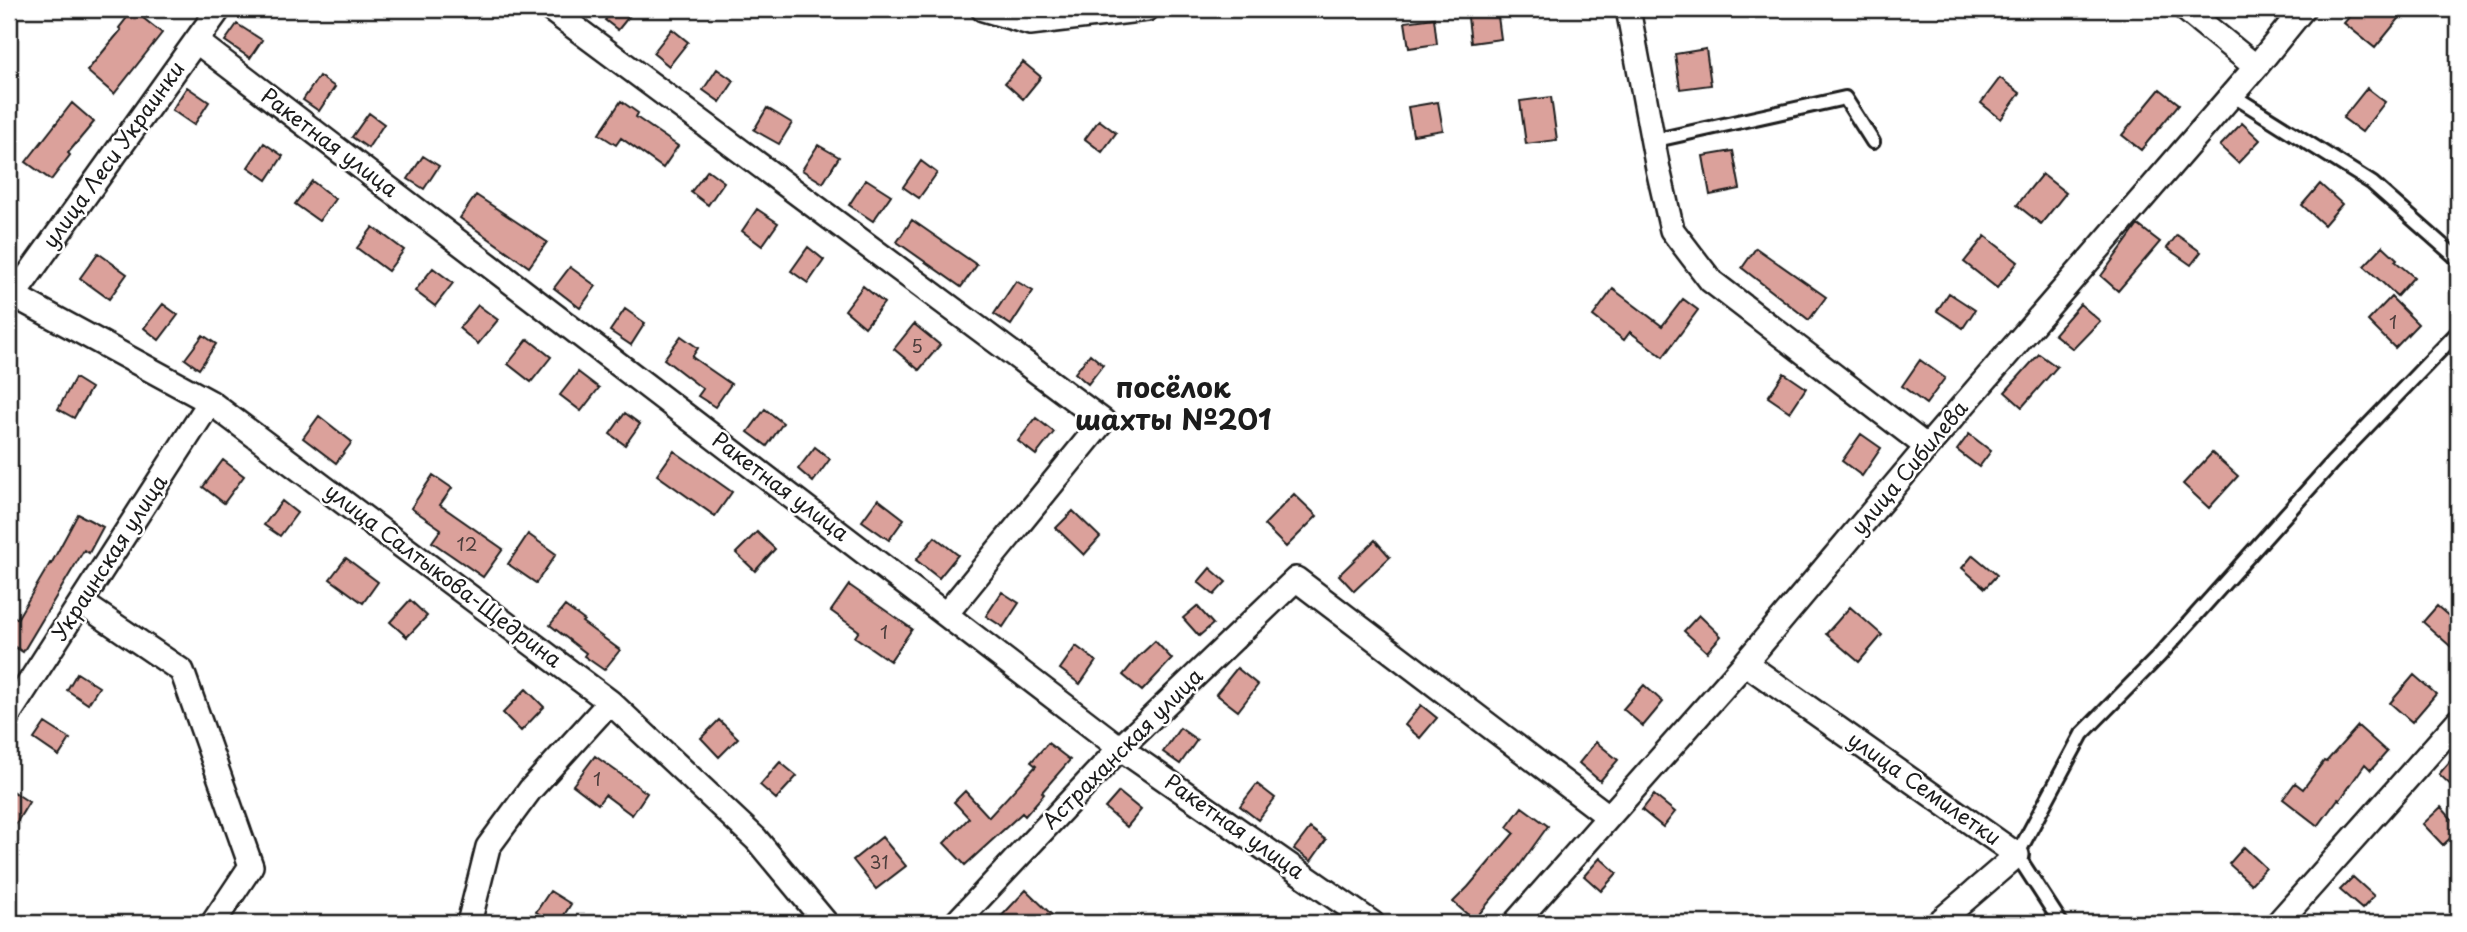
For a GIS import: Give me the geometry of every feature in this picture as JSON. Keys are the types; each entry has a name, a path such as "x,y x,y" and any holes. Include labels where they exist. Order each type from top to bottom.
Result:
{"street":[{"name":"улица Леси Украинки","path":"10,297 219,9"},
{"path":"550,9 1103,421 946,614"},
{"path":"983,9 1030,23 1147,9"},
{"path":"1628,9 1652,141 1672,230 1711,281 1927,447"},
{"path":"2185,9 2256,67"},
{"name":"улица Сибилева","path":"1515,923 1745,663 2303,9"},
{"name":"Ракетная улица","path":"196,41 1120,748 1372,923"},
{"name":"улица Салтыкова-Щедрина","path":"10,297 210,402 610,702 756,839 826,923"},
{"name":"Украинская улица","path":"9,714 210,402"},
{"name":"Астраханская улица","path":"956,923 1120,748 1296,579 1608,816"},
{"path":"82,603 182,671 251,866 213,923"},
{"name":"улица Семилетки","path":"1745,663 2017,855 1938,923"},
{"path":"469,923 488,847 530,790 610,702"},
{"path":"2278,923 2458,721"}],"lane":[{"path":"2232,95 2372,183 2458,259"},
{"path":"1652,141 1845,98 1872,142"},
{"path":"2061,923 2017,855 2082,734 2159,656 2332,463 2458,332"}],"building":[{"path":"614,9 635,9 618,30 605,20"},
{"path":"1467,9 1497,9 1501,39 1471,43"},
{"path":"2356,9 2407,9 2375,48 2344,23"},
{"path":"133,10 162,33 114,94 87,71 121,30 119,28"},
{"path":"1434,18 1437,44 1409,48 1405,22"},
{"path":"237,24 262,40 250,58 225,41"},
{"path":"672,29 688,42 669,66 653,53"},
{"path":"1706,49 1711,85 1680,89 1675,54"},
{"path":"1023,62 1041,77 1023,99 1005,83"},
{"path":"717,69 734,81 720,102 703,90"},
{"path":"319,76 335,87 319,111 303,100"},
{"path":"2000,78 2020,93 2001,119 1981,103"},
{"path":"187,87 209,102 194,125 172,110"},
{"path":"2367,88 2385,102 2362,132 2343,118"},
{"path":"2160,89 2179,104 2141,150 2122,135"},
{"path":"1551,97 1557,140 1526,144 1520,101"},
{"path":"621,101 638,113 636,117 678,146 663,168 621,138 616,145 599,134"},
{"path":"1438,102 1443,130 1413,135 1408,107"},
{"path":"72,103 94,122 68,153 70,155 51,180 26,162"},
{"path":"767,108 792,123 779,144 754,130"},
{"path":"369,113 384,124 368,148 352,137"},
{"path":"1099,120 1116,133 1102,152 1085,139"},
{"path":"2242,123 2260,140 2238,163 2220,146"},
{"path":"264,143 283,156 267,180 248,167"},
{"path":"818,145 839,157 823,183 802,170"},
{"path":"1733,151 1740,189 1710,195 1703,156"},
{"path":"423,156 439,166 424,189 408,179"},
{"path":"921,161 937,173 919,198 903,187"},
{"path":"708,170 724,182 708,205 691,192"},
{"path":"2042,174 2066,193 2041,224 2017,205"},
{"path":"866,179 891,195 873,221 849,205"},
{"path":"312,181 335,199 319,221 295,204"},
{"path":"2320,184 2342,204 2324,225 2302,205"},
{"path":"476,195 547,242 529,267 460,218"},
{"path":"757,209 778,223 762,246 742,231"},
{"path":"912,220 977,265 961,287 897,242"},
{"path":"2138,225 2160,242 2118,291 2101,276"},
{"path":"373,227 404,250 388,271 357,248"},
{"path":"2177,235 2201,252 2191,265 2167,248"},
{"path":"1985,236 2018,262 1997,288 1964,262"},
{"path":"2383,246 2397,259 2395,261 2414,277 2397,296 2364,266"},
{"path":"808,247 824,260 808,283 791,271"},
{"path":"1756,248 1826,297 1809,320 1742,268"},
{"path":"98,253 127,274 109,299 80,278"},
{"path":"570,267 596,286 580,308 554,288"},
{"path":"433,268 453,283 435,306 415,291"},
{"path":"1016,281 1033,291 1011,325 994,314"},
{"path":"863,286 884,303 865,327 845,310"},
{"path":"1613,289 1662,326 1683,299 1698,310 1663,357 1630,332 1624,340 1593,316"},
{"path":"1949,293 1975,310 1963,328 1937,311"},
{"path":"2391,297 2418,324 2395,348 2368,321"},
{"path":"163,304 178,315 159,340 144,328"},
{"path":"2080,304 2100,321 2073,349 2054,334"},
{"path":"478,305 498,320 478,344 459,328"},
{"path":"625,309 645,323 631,345 610,331"},
{"path":"914,324 940,345 919,370 894,349"},
{"path":"203,335 216,344 199,369 185,359"},
{"path":"681,336 698,348 692,357 731,384 715,407 698,396 703,389 664,359"},
{"path":"528,339 551,357 531,382 508,364"},
{"path":"1090,354 1103,365 1088,384 1075,373"},
{"path":"2039,354 2057,367 2022,407 2005,392"},
{"path":"1920,360 1945,378 1926,404 1902,386"},
{"path":"578,372 599,388 581,411 560,395"},
{"path":"1784,373 1806,388 1790,412 1768,397"},
{"path":"75,378 91,388 74,418 58,409"},
{"path":"765,409 783,423 767,446 748,432"},
{"path":"625,413 640,424 625,445 610,434"},
{"path":"319,416 352,442 336,463 303,438"},
{"path":"1036,418 1054,432 1036,455 1018,441"},
{"path":"1861,434 1881,448 1862,476 1842,461"},
{"path":"1969,434 1991,451 1979,467 1957,450"},
{"path":"815,447 830,459 813,482 798,469"},
{"path":"674,451 732,492 715,516 657,475"},
{"path":"2212,453 2238,476 2209,508 2183,484"},
{"path":"223,460 244,476 224,503 203,487"},
{"path":"433,475 452,488 440,505 503,549 483,577 432,542 441,529 411,508"},
{"path":"1294,494 1317,516 1286,547 1264,525"},
{"path":"878,499 904,519 889,540 862,521"},
{"path":"282,501 297,513 280,536 264,525"},
{"path":"1073,511 1100,537 1084,555 1056,528"},
{"path":"78,514 103,527 89,553 84,550 23,652 9,643 9,627 15,617 17,619 51,564"},
{"path":"757,532 775,549 755,571 736,553"},
{"path":"528,534 556,554 536,583 508,564"},
{"path":"935,537 958,555 939,578 916,560"},
{"path":"1375,540 1390,557 1354,591 1339,575"},
{"path":"1973,555 1997,575 1985,588 1962,568"},
{"path":"346,558 378,582 363,603 330,579"},
{"path":"1210,568 1226,582 1214,595 1198,582"},
{"path":"849,585 912,629 890,661 855,637 859,631 831,611"},
{"path":"1002,592 1019,603 1003,627 986,616"},
{"path":"410,600 427,616 407,637 390,622"},
{"path":"565,606 620,650 604,670 550,625"},
{"path":"1197,606 1213,624 1199,636 1183,618"},
{"path":"2437,606 2458,624 2458,653 2423,622"},
{"path":"1850,607 1882,635 1859,662 1826,634"},
{"path":"1699,615 1721,636 1707,652 1684,631"},
{"path":"1155,641 1172,659 1142,691 1123,675"},
{"path":"1076,646 1096,661 1080,684 1060,669"},
{"path":"1237,668 1258,685 1238,711 1216,694"},
{"path":"77,673 99,687 88,704 67,690"},
{"path":"2414,675 2436,694 2412,722 2390,703"},
{"path":"1644,685 1663,702 1643,726 1623,709"},
{"path":"526,689 544,707 521,731 503,713"},
{"path":"1421,705 1437,718 1420,738 1405,725"},
{"path":"719,720 738,738 719,757 701,738"},
{"path":"45,723 70,739 59,756 34,739"},
{"path":"2358,726 2387,752 2371,770 2365,764 2318,826 2283,799 2295,783 2303,789 2324,761 2326,762"},
{"path":"1180,728 1197,740 1180,764 1163,752"},
{"path":"1596,742 1618,760 1600,781 1579,763"},
{"path":"1048,743 1070,760 1025,816 1022,813 965,865 944,843 969,818 954,802 965,791 989,817 1036,766 1031,762"},
{"path":"2458,752 2458,792 2439,774"},
{"path":"595,756 647,793 632,815 605,795 598,804 573,785"},
{"path":"780,762 797,776 776,799 760,785"},
{"path":"1257,784 1275,798 1258,820 1240,806"},
{"path":"9,789 29,802 9,835"},
{"path":"1119,792 1141,810 1127,827 1105,808"},
{"path":"1654,795 1675,812 1663,827 1642,810"},
{"path":"1522,807 1548,826 1517,869 1474,920 1453,902 1514,833 1507,827"},
{"path":"2441,807 2458,826 2458,831 2443,845 2423,824"},
{"path":"1310,828 1326,840 1311,861 1294,849"},
{"path":"882,837 906,866 876,889 853,860"},
{"path":"2244,847 2266,868 2251,884 2229,864"},
{"path":"1600,858 1617,873 1601,891 1584,876"},
{"path":"2353,877 2374,896 2362,909 2340,890"},
{"path":"1026,890 1052,915 1044,923 995,923"},
{"path":"550,891 571,904 559,923 536,912"}],"district":[{"name":"посёлок шахты №201","path":"1173,404"}]}
